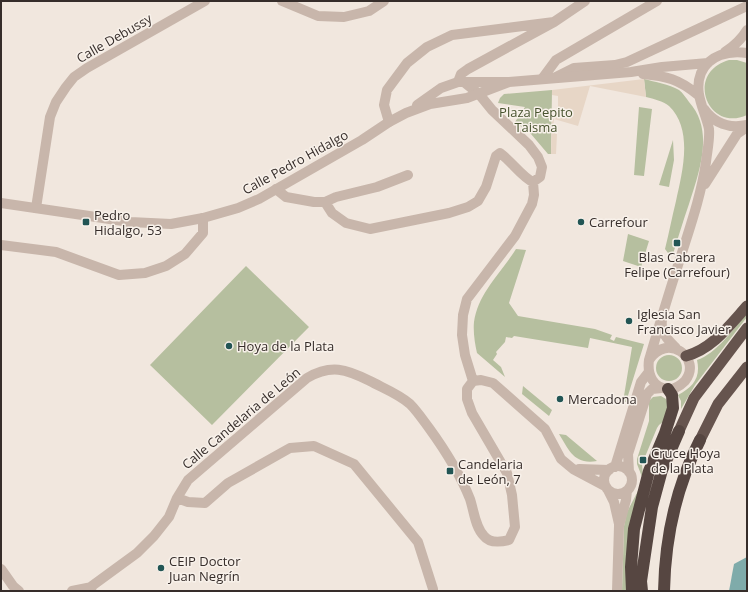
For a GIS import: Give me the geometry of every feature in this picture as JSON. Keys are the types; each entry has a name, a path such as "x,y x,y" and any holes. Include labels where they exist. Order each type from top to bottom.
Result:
{"highway":[{"path":"686,356 695,354 708,347 747,306"},
{"path":"642,591 652,507 662,470 694,398 747,328"},
{"path":"664,591 664,565 669,534 679,492 693,453 718,404 747,367"},
{"path":"632,591 631,567 634,530 649,471 665,433 673,408 672,396 665,388"}],"street":[{"name":"Calle Debussy","path":"36,208 50,117 56,102 74,77 87,68 205,1"},
{"path":"282,1 318,16 344,17 369,11 384,1"},
{"path":"325,202 332,213 346,223 370,229 468,207 478,201 486,187 496,156 500,153 508,159 527,180 533,182 540,178 542,167 538,157 529,145 492,110 479,94 461,82 461,74 554,22 585,1"},
{"path":"542,79 556,60 657,1"},
{"path":"554,78 574,68 615,65 627,62 747,6"},
{"path":"389,122 384,105 387,90 407,63 427,47 452,35 554,22"},
{"path":"619,526 614,502 607,488 604,477 612,468 641,382 648,373 649,360 664,306 701,191 709,131 703,107 698,95 698,84 702,72 708,63 734,46 743,37 747,30"},
{"path":"724,53 736,51 747,53"},
{"name":"Calle Pedro Hidalgo","path":"406,113 441,88 461,82 509,82 631,72 662,67 708,63"},
{"name":"Calle Pedro Hidalgo","path":"631,72 662,76 683,83 698,95"},
{"name":"Calle Pedro Hidalgo","path":"1,203 130,222 171,224 204,218 238,208 259,199 406,113 430,104 467,98 509,82"},
{"path":"441,88 441,96 446,101"},
{"path":"491,88 490,99 492,110"},
{"path":"703,107 709,116 716,122 726,126 747,126"},
{"path":"701,191 716,164 737,134 747,126"},
{"path":"276,189 286,197 314,202 325,202 336,197 377,187 408,175"},
{"path":"533,182 534,195 532,204 515,236 467,300 463,314 462,335 465,354 473,381 481,380 493,383 535,419 545,429 561,459 573,468 607,488 611,492 619,494 627,491"},
{"path":"1,245 56,252 119,275 145,274 166,266 185,254 203,233 204,218"},
{"path":"616,591 619,526 627,491 631,484 628,454 647,394 652,389 678,387 688,377 690,370 686,356 665,336 662,326 664,306"},
{"path":"649,360 657,351 670,347 676,348"},
{"name":"Calle Candelaria de León","path":"88,589 136,552 154,536 168,517 188,480 307,378 318,372 331,369 346,371 363,378 409,403 438,440 454,465 470,499 477,525 484,537 497,543 509,540 515,527 512,494 507,473 472,413 467,399 467,389 473,381"},
{"path":"648,373 654,383 665,388"},
{"path":"177,498 188,502 205,503 228,483 290,448 314,446 354,464 364,476 418,542 433,591"},
{"path":"573,468 623,467 629,472"},
{"path":"1,569 13,586 19,591"},
{"path":"72,591 88,589"}],"green space":[{"path":"729,60 737,60 747,63 747,115 733,118 721,116 712,109 706,99 705,88 707,77 715,67"},
{"path":"644,79 679,90 697,113 701,126 703,139 697,179 673,254 668,253 665,249 681,178 684,139 677,116 669,106 661,101 646,97"},
{"name":"Plaza Pepito Taisma","path":"552,90 551,154 548,154 531,134 515,122 525,107 498,103 504,94"},
{"path":"639,107 652,109 644,176 634,175"},
{"path":"673,140 674,160 669,187 659,185"},
{"path":"628,234 649,241 641,267 623,261"},
{"path":"516,249 526,250 509,303 518,316 595,329 612,335 610,339 614,341 616,337 644,344 626,402 623,402 632,347 590,338 588,348 514,336 512,338 506,337 505,342 496,352 497,354 493,360 501,367 505,377 477,353 474,330 476,312 485,292"},
{"name":"Hoya de la Plata","path":"246,266 309,327 212,425 150,365"},
{"path":"747,314 747,317 695,385 681,409 681,401 678,395 688,389 695,381 698,372 697,360 704,357 717,347"},
{"path":"669,355 678,359 682,368 678,377 669,381 660,377 656,368 660,359"},
{"path":"523,386 552,410 549,416 522,394"},
{"path":"661,396 666,399 669,406 664,421 657,428 642,464 643,476 627,591 622,591 624,526 627,512 639,489 642,477 637,464 637,459 649,421 649,401 653,397"},
{"path":"559,434 566,435 597,461 583,461 573,455"}],"shaded area":[{"path":"644,79 646,97 590,86 578,126 554,119 553,132 557,134 556,154 551,154 552,115 558,115 558,96 552,95 552,90"}],"water":[{"path":"747,557 747,591 729,591 734,564"}],"place":[{"name":"Pedro Hidalgo, 53","path":"86,222"},
{"name":"Carrefour","path":"581,222"},
{"name":"Blas Cabrera Felipe (Carrefour)","path":"677,243"},
{"name":"Iglesia San Francisco Javier","path":"629,321"},
{"name":"Hoya de la Plata","path":"229,346"},
{"name":"Mercadona","path":"560,399"},
{"name":"Cruce Hoya de la Plata","path":"643,460"},
{"name":"Candelaria de León, 7","path":"450,471"},
{"name":"CEIP Doctor Juan Negrín","path":"161,568"}]}
